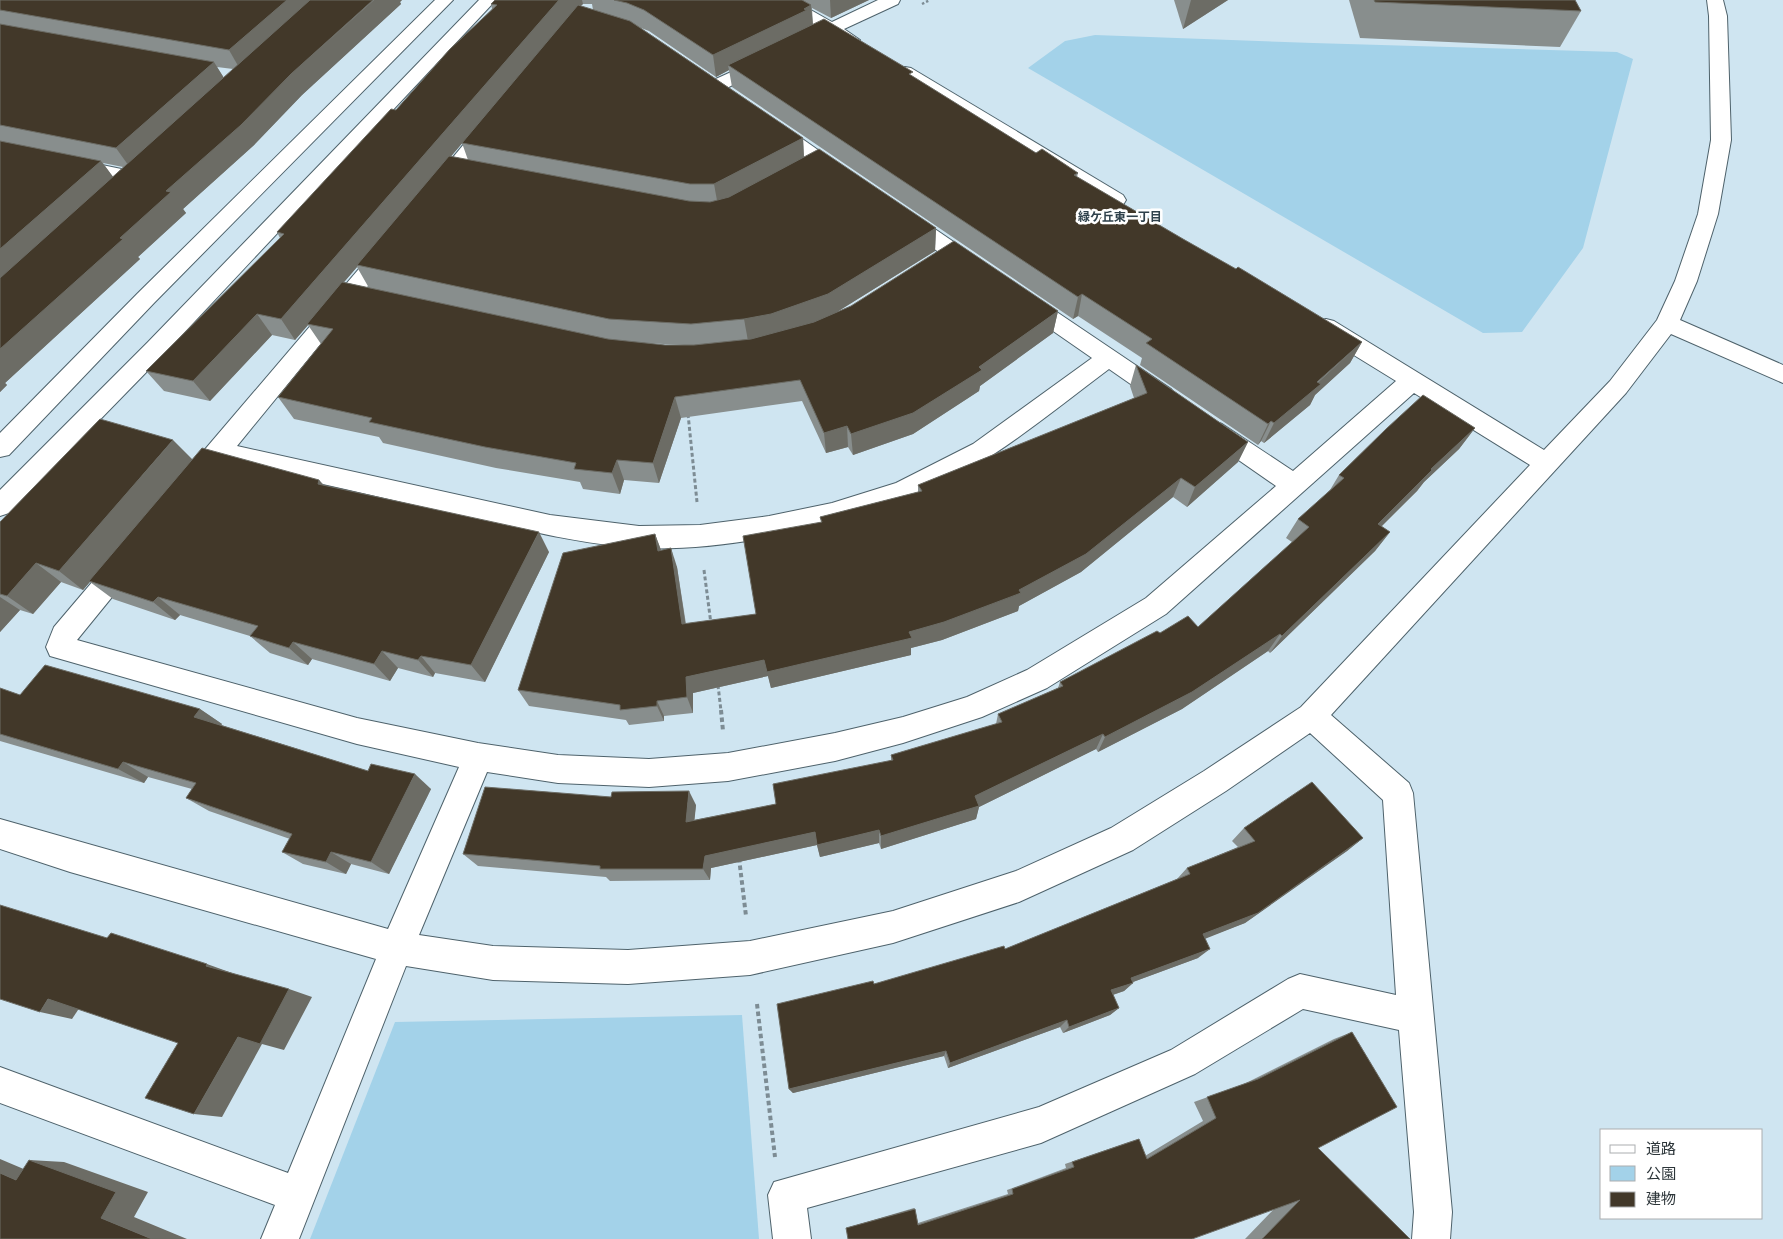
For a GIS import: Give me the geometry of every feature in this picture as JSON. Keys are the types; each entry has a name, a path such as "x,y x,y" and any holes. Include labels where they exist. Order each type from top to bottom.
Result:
{"street":[{"path":"0,448 160,284 445,0"},
{"path":"0,506 156,348 488,0"},
{"path":"781,0 866,49"},
{"path":"807,41 892,0"},
{"path":"0,834 70,856 397,948 493,963 628,967 750,958 893,927 1019,886 1122,839 1215,781 1310,716 1618,387 1667,324 1686,281 1708,214 1721,140 1718,16 1715,0"},
{"path":"714,87 782,53"},
{"path":"891,64 1136,212"},
{"path":"422,207 462,172 503,110"},
{"path":"760,119 814,166 855,184"},
{"path":"0,150 129,184 151,164"},
{"path":"887,206 945,256 1002,285 1294,485"},
{"path":"175,502 218,451 359,295 404,228"},
{"path":"1312,319 1546,463"},
{"path":"1667,324 1783,375"},
{"path":"218,451 550,526 639,537 700,536 769,526 832,513 904,491 982,451 1108,358"},
{"path":"138,547 64,635 60,647 357,731 478,757 558,769 649,773 728,767 834,747 903,730 972,708 1037,679 1156,606 1413,380"},
{"path":"1310,716 1398,793 1414,1016 1433,1212 1431,1239"},
{"path":"280,1239 397,948 478,757"},
{"path":"792,1239 787,1195 1041,1125 1183,1062 1300,991 1414,1016"},
{"path":"0,1086 297,1195"}],"path":[{"path":"738,851 746,916"},
{"path":"757,1004 777,1172 787,1195"}],"green space":[{"path":"1095,35 1617,52 1633,59 1583,248 1522,332 1483,333 1028,68 1065,41"},
{"path":"742,1015 759,1239 310,1239 395,1022"}],"building":[{"path":"0,0 287,0 229,50 0,10"},
{"path":"310,0 373,0 291,74 241,125 166,191 171,192 120,238 123,239 0,349 0,278"},
{"path":"495,0 559,0 281,319 257,314 193,381 146,371 284,234 277,232 391,109 396,110 450,49 497,5 491,4"},
{"path":"614,0 802,0 811,5 804,9 807,10 713,55 644,10"},
{"path":"1374,0 1575,0 1581,11 1375,2"},
{"path":"578,5 630,21 803,138 714,184 690,184 462,143"},
{"path":"824,19 913,72 909,74 1036,153 1042,149 1078,173 1074,175 1236,269 1238,267 1362,342 1317,382 1321,384 1274,423 1271,421 1268,424 1146,343 1152,339 1082,294 1078,297 728,65"},
{"path":"0,24 214,62 116,148 0,125"},
{"path":"0,141 101,161 0,249"},
{"path":"819,149 936,228 828,294 771,314 744,319 691,324 609,319 357,265 449,156 689,201 710,202 729,197"},
{"path":"954,241 1058,311 979,367 982,370 913,413 851,434 847,426 824,433 800,380 675,397 653,463 617,460 612,473 574,469 576,463 485,447 369,422 372,418 278,397 333,329 307,324 342,282 608,339 665,345 694,345 751,339 814,322 851,306"},
{"path":"1136,365 1248,442 1195,487 1181,478 1086,554 1019,590 1021,593 944,622 909,632 912,638 767,672 764,660 686,677 687,697 657,701 657,706 620,710 620,705 518,690 563,553 655,534 658,551 671,548 682,624 756,614 743,536 822,522 820,517 922,491 918,485 1147,393"},
{"path":"1423,395 1475,428 1431,469 1378,524 1390,532 1282,636 1280,634 1192,692 1105,737 1103,734 975,796 979,806 881,836 879,830 817,845 815,832 705,856 703,869 600,869 600,866 463,854 485,787 611,797 612,792 689,791 686,822 776,804 773,784 893,760 891,755 1002,722 998,714 1063,686 1060,682 1157,631 1160,633 1188,616 1198,627 1309,527 1298,519 1344,478 1339,475"},
{"path":"100,419 173,440 59,571 36,563 7,596 0,594 0,522"},
{"path":"202,448 319,480 318,484 539,532 471,665 421,656 418,660 382,651 374,664 293,642 289,648 250,636 258,626 158,597 153,602 89,581"},
{"path":"45,665 200,709 194,717 368,771 371,764 415,774 371,862 331,852 326,862 282,852 292,834 186,798 196,783 123,762 118,769 0,734 0,688 20,695"},
{"path":"1312,782 1363,838 1258,913 1203,934 1210,949 1131,978 1133,983 1111,990 1119,1008 1069,1027 1067,1020 950,1063 946,1051 789,1089 777,1004 873,981 874,984 1004,946 1005,949 1190,874 1187,868 1255,841 1244,828"},
{"path":"0,905 107,938 111,933 207,964 206,966 289,989 260,1044 238,1037 194,1114 145,1098 178,1043 48,999 40,1012 0,999"},
{"path":"1352,1032 1397,1107 1318,1148 1410,1239 1262,1239 1300,1200 1192,1239 848,1239 846,1228 915,1209 918,1225 1013,1194 1012,1189 1074,1167 1072,1162 1139,1139 1147,1159 1216,1118 1207,1097 1258,1079"},
{"path":"29,1160 116,1192 101,1218 152,1239 0,1239 0,1173 16,1180"}],"district":[{"name":"緑ケ丘東一丁目","path":"1120,217"}]}
